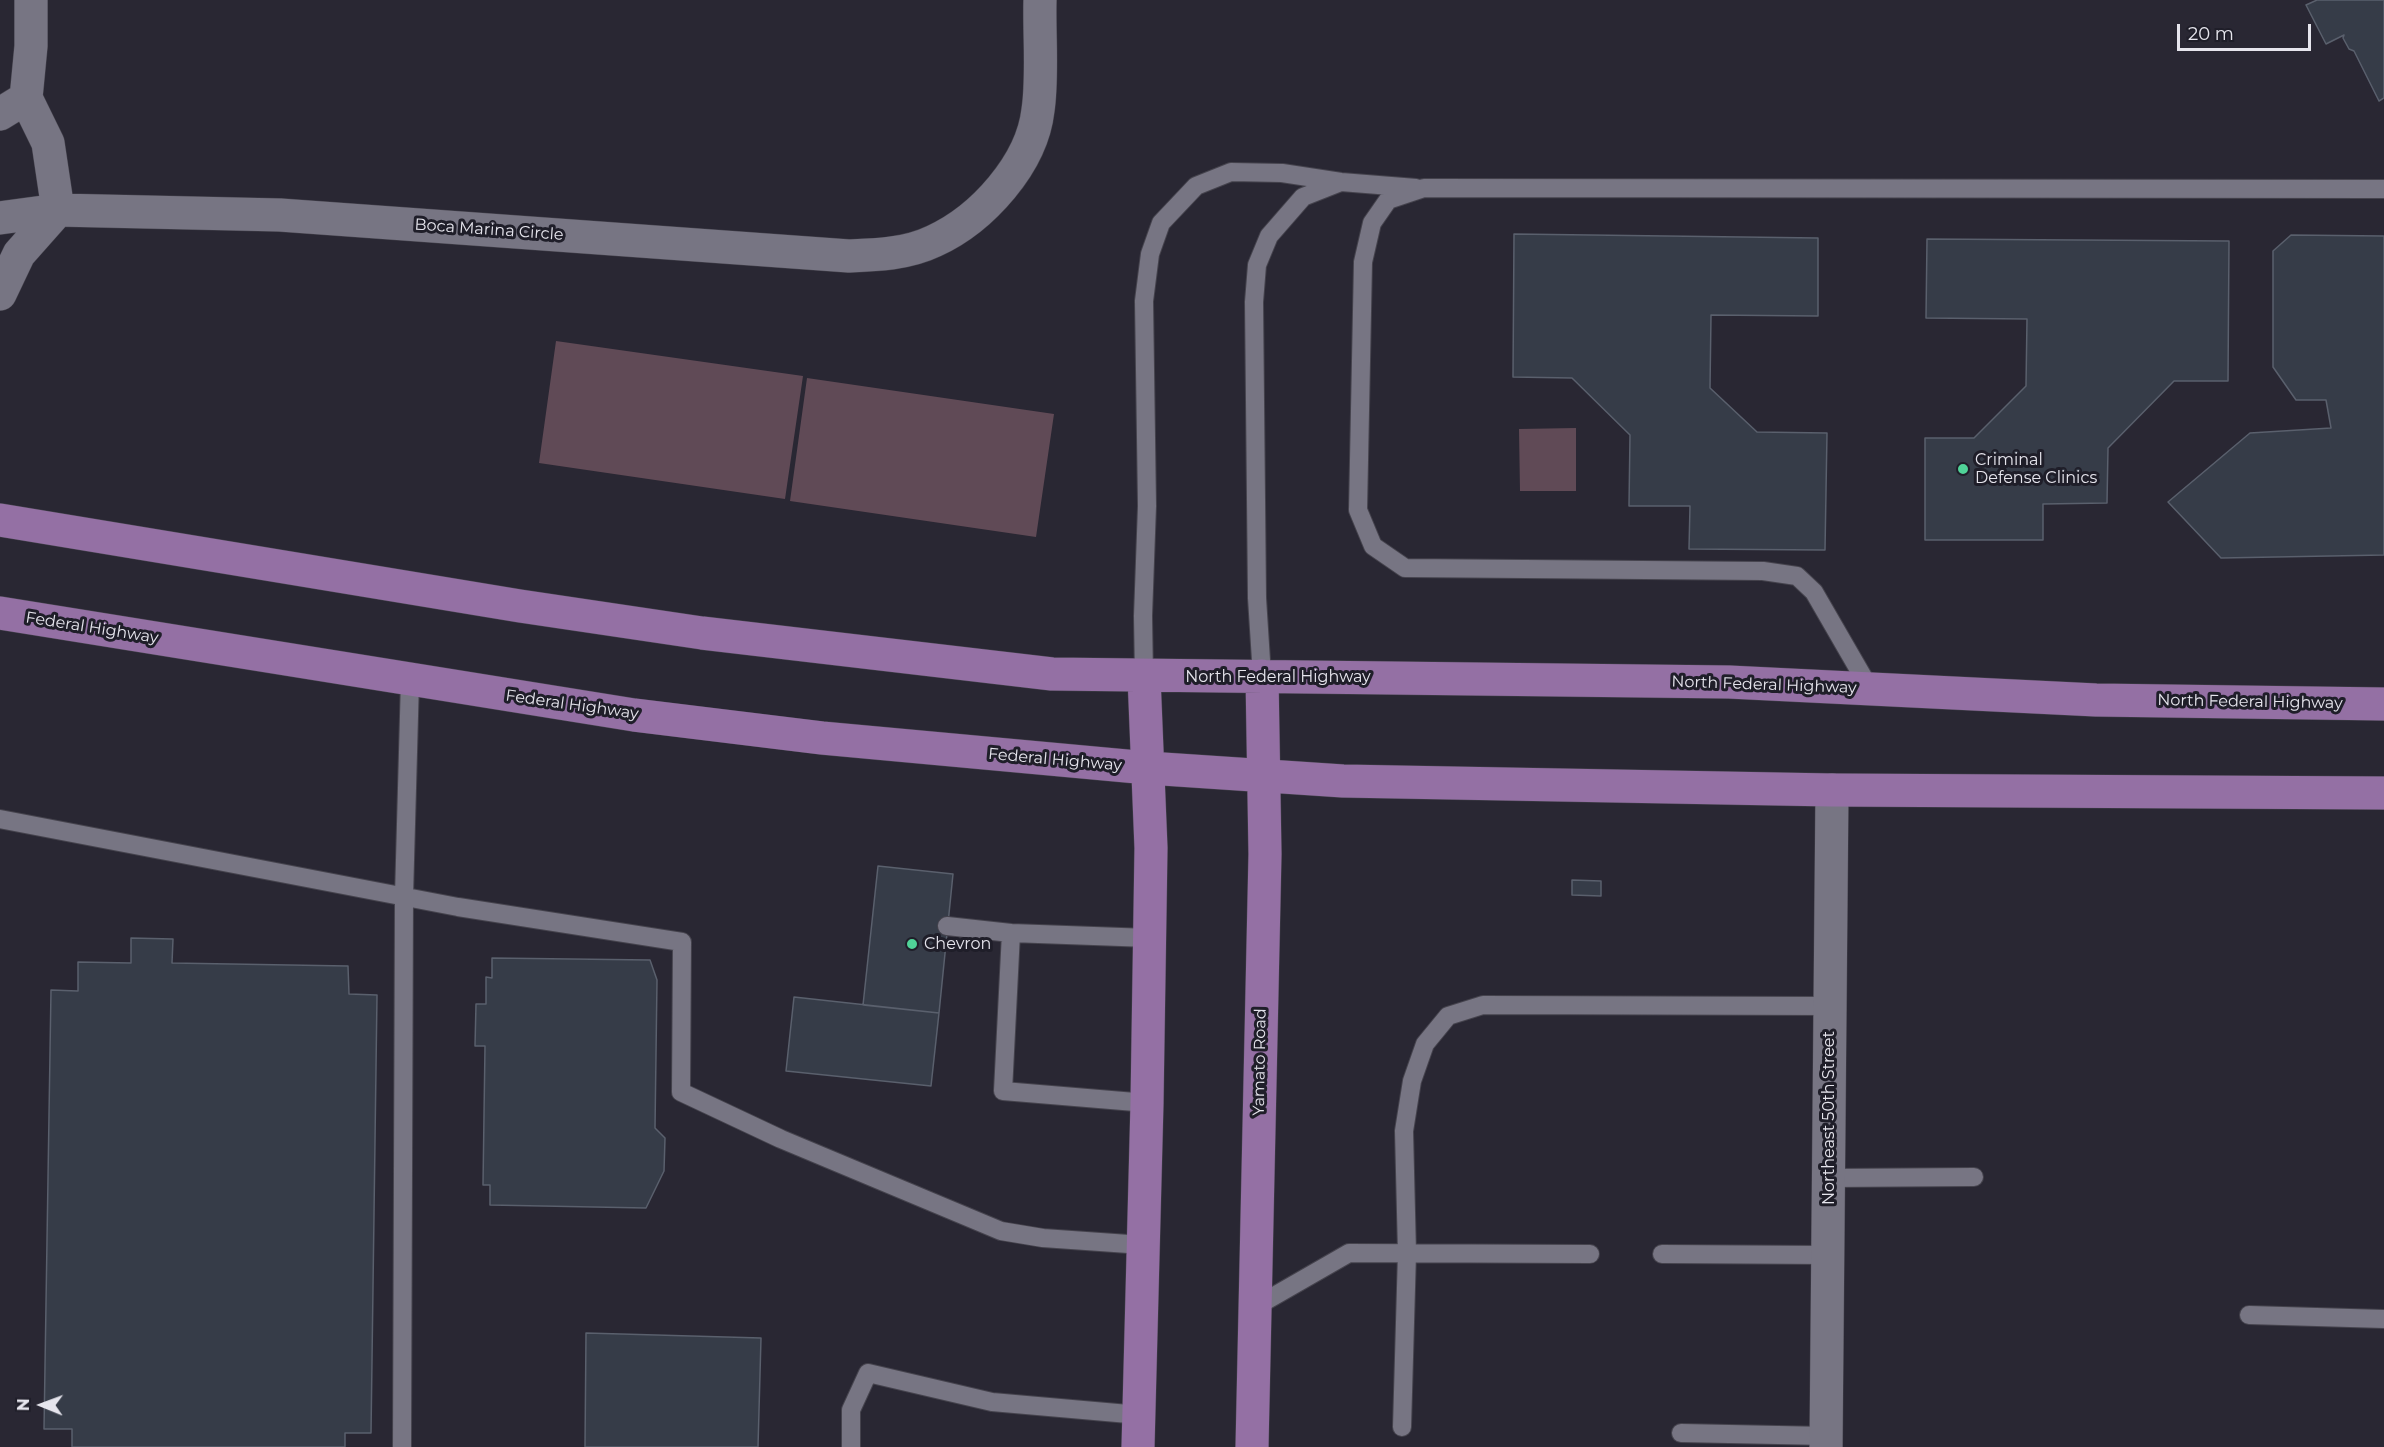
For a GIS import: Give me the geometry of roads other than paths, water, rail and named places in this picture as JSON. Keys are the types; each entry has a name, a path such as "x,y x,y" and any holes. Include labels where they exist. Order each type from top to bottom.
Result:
{"main road":[{"path":"0,520 520,606 702,633 1052,674 1144,677 1151,848 1138,1447"},
{"name":"Federal Highway","path":"0,613 634,715 822,738 1148,768"},
{"name":"North Federal Highway","path":"1144,677 1262,676 1730,682 2096,700 2384,704"},
{"name":"Yamato Road","path":"1252,1447 1264,775 1262,676"},
{"path":"1148,768 1343,781 1832,790 2384,793"}],"street":[{"path":"0,294 19,254 58,210 48,142 13,106 31,46 31,0"},
{"name":"Boca Marina Circle","path":"0,218 58,210 280,215 849,256 891,254 933,242 971,219 1002,189 1025,152 1038,111 1040,0"},
{"name":"Northeast 50th Street","path":"1826,1442 1832,790"}],"lane":[{"path":"1144,677 1143,616 1147,462 1144,301 1150,254 1161,223 1196,186 1232,172 1282,173 1341,182 1424,188 2384,189"},
{"path":"1262,676 1257,598 1254,302 1257,265 1269,236 1303,197 1341,182"},
{"path":"1424,188 1388,200 1372,224 1363,262 1358,510 1373,546 1405,568 1763,571 1797,576 1814,592 1869,689"},
{"path":"402,1447 404,896 410,680"},
{"path":"0,819 458,907 682,942 681,1092 781,1139 1001,1231 1043,1238 1143,1245"},
{"path":"948,926 1011,933 1149,938"},
{"path":"1011,933 1003,1092 1147,1103"},
{"path":"1402,1427 1407,1253 1404,1131 1412,1081 1425,1044 1448,1016 1482,1005 1830,1006"},
{"path":"1828,1178 1974,1177"},
{"path":"1255,1306 1349,1253 1590,1254"},
{"path":"1662,1254 1828,1255"},
{"path":"2249,1315 2384,1319"},
{"path":"851,1447 851,1410 868,1373 992,1402 1140,1415"},
{"path":"1681,1433 1826,1442"}],"place":[{"name":"Criminal Defense Clinics","path":"1963,469"},
{"name":"Chevron","path":"912,944"}]}
